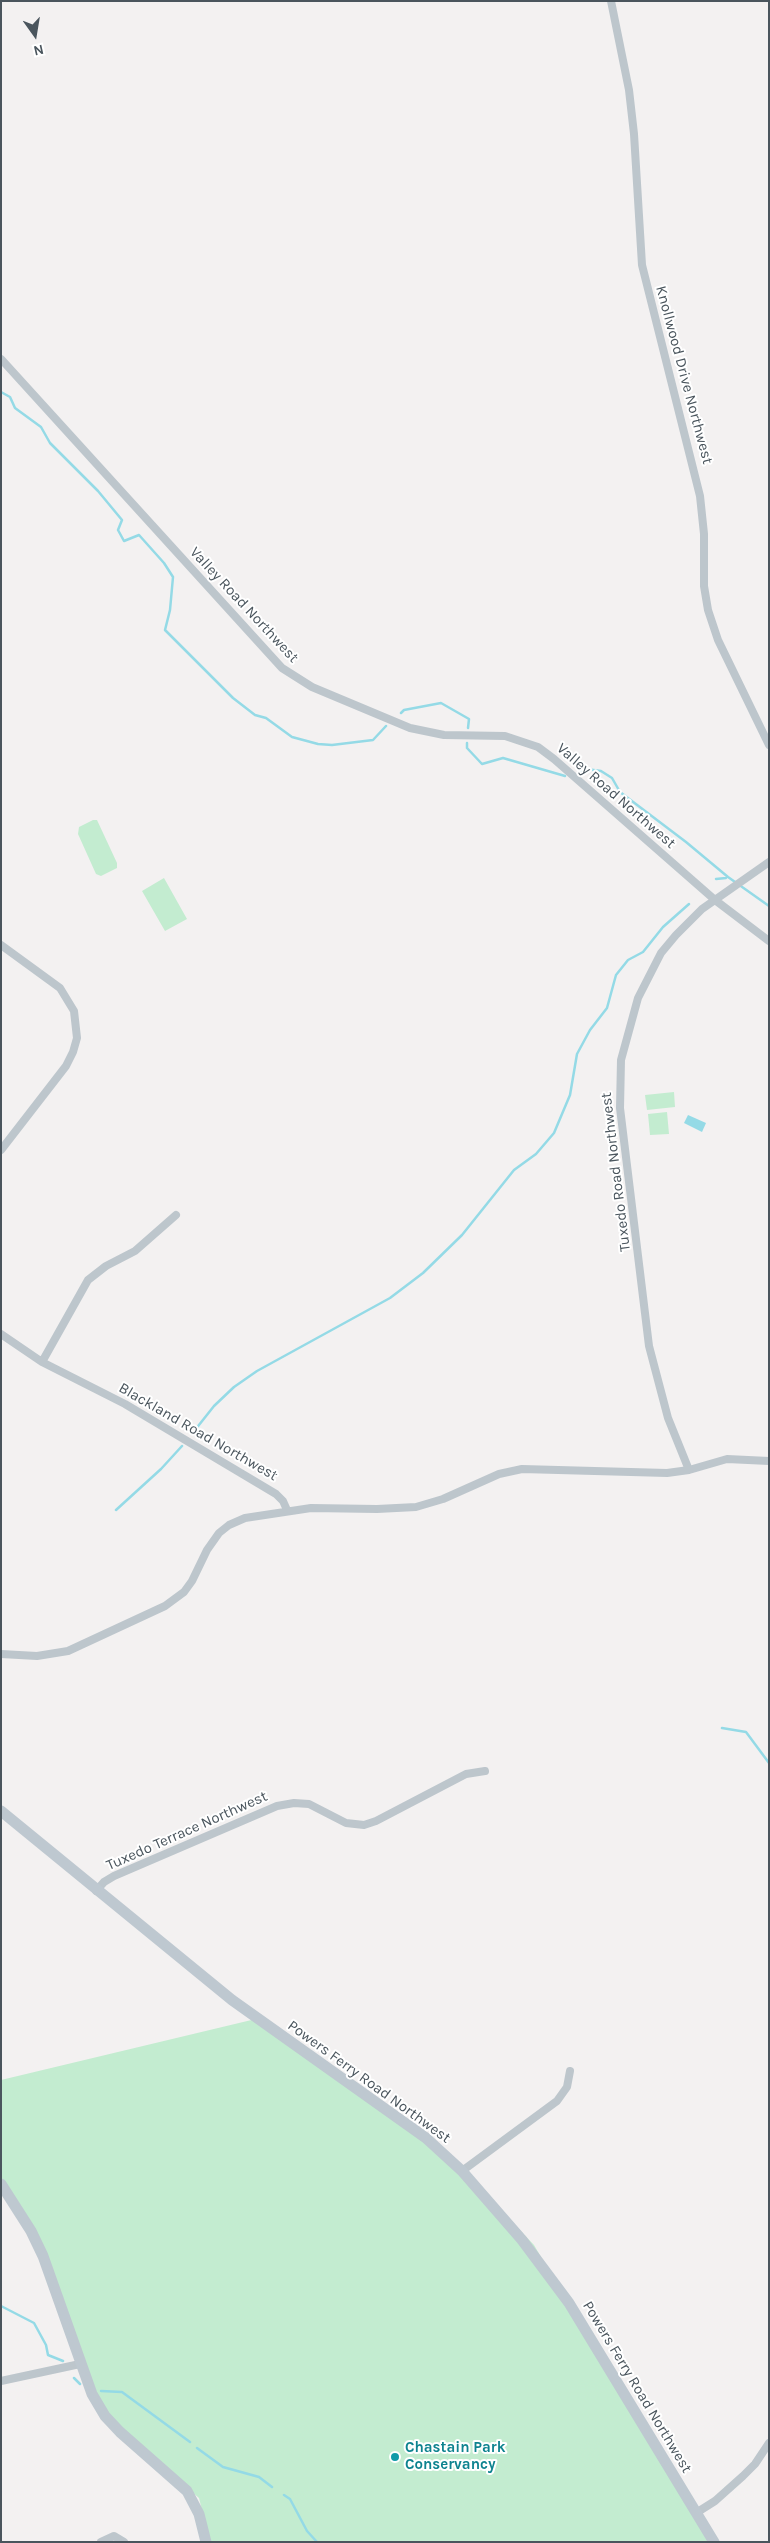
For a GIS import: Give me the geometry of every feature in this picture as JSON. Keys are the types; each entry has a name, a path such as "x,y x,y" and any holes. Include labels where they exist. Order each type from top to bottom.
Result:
{"street":[{"name":"Knollwood Drive Northwest","path":"610,1 629,90 634,134 642,265 649,300 691,453 700,496 704,534 704,586 708,610 718,640 769,745"},
{"name":"Valley Road Northwest","path":"1,360 282,668 312,687 410,728 444,735 505,736 538,747 554,758 715,900 769,941"},
{"name":"Tuxedo Road Northwest","path":"689,1470 668,1418 651,1356 620,1108 619,1082 626,1036 638,998 649,973 676,935 702,909 749,878 769,862"},
{"path":"1,945 60,988 68,999 77,1024 73,1052 66,1066 1,1150"},
{"path":"42,1362 88,1280 106,1266 135,1251 176,1215"},
{"name":"Blackland Road Northwest","path":"1,1334 42,1362 125,1404 276,1494 283,1501 287,1510"},
{"path":"1,1654 37,1656 68,1651 165,1606 184,1592 213,1540 228,1525 245,1518 287,1510 416,1507 443,1499 500,1474 522,1469 667,1473 689,1470 727,1459 769,1461"},
{"name":"Tuxedo Terrace Northwest","path":"96,1892 104,1882 114,1876 277,1806 294,1803 308,1804 323,1809 346,1823 364,1825 376,1821 466,1774 485,1771"},
{"name":"Powers Ferry Road Northwest","path":"1,1811 96,1892 232,2000 426,2138 462,2171 522,2240 569,2303 714,2542"},
{"path":"462,2171 557,2101 567,2087 570,2071"},
{"path":"1,2184 31,2231 43,2256 92,2394 106,2416 187,2491 199,2514 206,2542"},
{"path":"1,2381 80,2364"},
{"path":"696,2513 715,2501 743,2476 755,2464 769,2443"},
{"path":"101,2542 114,2536 124,2542"}],"green space":[{"path":"97,820 117,863 117,868 101,876 96,874 78,834 79,827"},
{"path":"164,878 187,919 165,931 142,891"},
{"path":"674,1092 675,1107 647,1110 645,1095"},
{"path":"667,1112 669,1134 650,1135 648,1114"},
{"path":"264,2017 456,2162 534,2245 667,2474 714,2542 210,2542 199,2498 112,2422 87,2381 38,2238 1,2180 1,2080"}],"water":[{"path":"688,1115 706,1123 702,1132 684,1123"}],"waterway":[{"path":"1,392 10,397 15,408 41,427 50,443 98,491 122,520 118,530 124,541 139,535 164,563 173,577 170,610 165,630 233,698 255,715 266,718 292,737 318,744 332,745 373,740 386,726"},
{"path":"401,713 404,710 441,703 469,719 468,728"},
{"path":"467,743 467,748 482,764 503,758 565,776"},
{"path":"579,772 586,769 601,771 612,778 620,792 686,842 728,877 769,906"},
{"path":"716,879 726,878"},
{"path":"195,1430 214,1406 234,1387 257,1371 390,1298 423,1273 462,1235 514,1170 536,1154 554,1133 570,1095 577,1054 590,1030 607,1008 616,975 628,960 643,952 663,927 689,904"},
{"path":"116,1510 161,1469 182,1446"},
{"path":"722,1728 746,1732 769,1763"},
{"path":"1,2306 34,2323 46,2345 48,2355 63,2361"},
{"path":"74,2378 80,2384"},
{"path":"101,2391 122,2392 190,2442"},
{"path":"197,2448 223,2467 259,2477 272,2487"},
{"path":"284,2495 290,2499 307,2531 317,2542"}],"place":[{"name":"Chastain Park Conservancy","path":"395,2457"}]}
